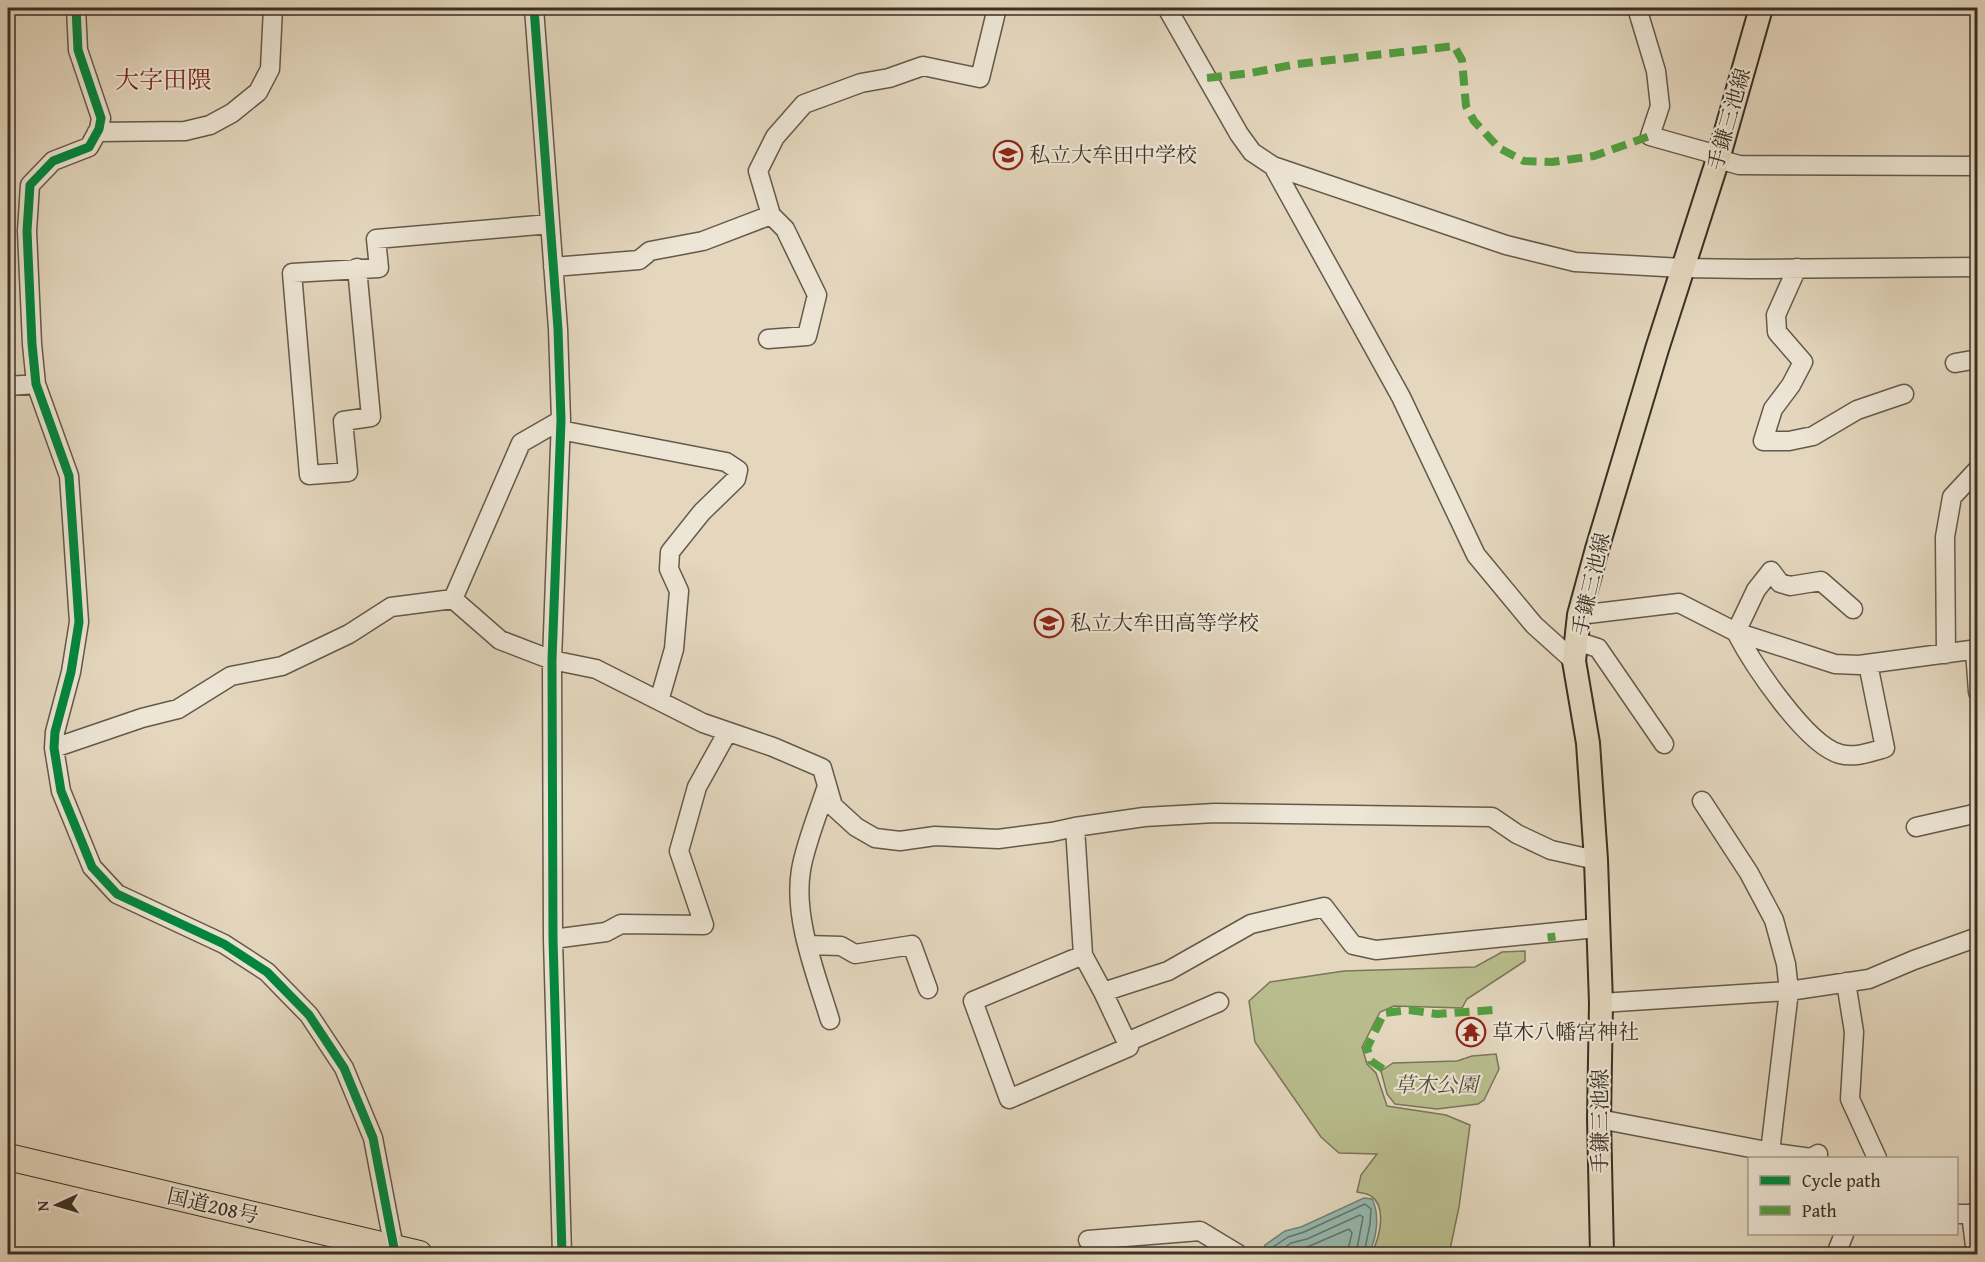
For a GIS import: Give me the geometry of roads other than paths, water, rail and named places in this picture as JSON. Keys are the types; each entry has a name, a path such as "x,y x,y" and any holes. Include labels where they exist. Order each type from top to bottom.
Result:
{"highway":[{"name":"国道208号","path":"8,1157 419,1254"}],"main road":[{"name":"手鎌三池線","path":"1602,1254 1599,1119 1601,1003 1596,860 1588,743 1576,651 1579,615 1682,268 1718,159 1761,8"}],"street":[{"path":"76,8 78,50 101,118 98,132 89,147 53,161 30,185 27,231 36,384 69,476 79,622 71,672 55,732 54,748 61,791 92,867 117,894 224,944 267,972 309,1016 344,1068 373,1138 394,1248"},
{"path":"98,132 185,131 210,125 232,113 258,92 270,69 273,8"},
{"path":"534,8 553,267 561,425 552,660 553,939 562,1254"},
{"path":"768,339 807,336 817,295 785,229 771,215 758,171 776,137 804,104 861,83 889,78 923,66 980,78 997,8"},
{"path":"1167,8 1239,134 1252,152 1273,166 1517,248 1575,262 1682,268 1977,267"},
{"path":"1637,8 1656,71 1660,106 1650,136 1707,152 1718,159 1739,165 1977,166"},
{"path":"1273,166 1401,397 1476,555 1534,625 1576,651 1598,648 1664,744"},
{"path":"553,267 639,261 650,251 703,241 771,215"},
{"path":"357,268 371,417 343,421 348,472 309,475 292,273 357,268 379,268 376,239 550,224"},
{"path":"1797,268 1776,315 1777,332 1803,362 1791,385 1773,409 1763,441 1789,441 1813,436 1857,410 1904,394"},
{"path":"1955,363 1977,359"},
{"path":"8,386 36,384"},
{"path":"453,599 521,443 561,425 726,462 738,470 736,479 702,512 670,552 669,569 678,591 678,603 674,649 659,701"},
{"path":"1946,654 1945,537 1952,497 1977,469"},
{"path":"1736,632 1756,590 1771,571 1780,583 1790,586 1821,581 1853,609"},
{"path":"54,748 142,718 178,709 231,676 282,666 349,634 391,607 453,599 500,640 552,660 596,669 703,723 773,747 822,768 833,806 856,826 875,838 900,841 935,836 998,839 1144,817 1215,813 1492,817 1517,834 1551,850 1596,860"},
{"path":"1579,615 1679,603 1736,632 1835,664 1868,664 1976,650 1977,692"},
{"path":"1736,632 1747,655 1800,724 1818,742 1840,754 1863,755 1886,748 1868,664"},
{"path":"553,939 606,932 621,924 704,924 679,851 697,788 727,733"},
{"path":"827,786 801,870 799,899 807,945 830,1020"},
{"path":"1702,801 1749,873 1773,920 1786,964 1789,991 1770,1152"},
{"path":"1916,827 1977,813"},
{"path":"1075,827 1083,955 1129,1047 1009,1099 973,1001 1083,955"},
{"path":"1103,992 1168,971 1251,924 1324,907 1353,945 1376,950 1597,928"},
{"path":"1601,1003 1789,991 1869,979 1977,937"},
{"path":"807,945 841,946 855,954 912,945 928,989"},
{"path":"1846,982 1854,1032 1850,1099 1877,1157"},
{"path":"1127,1042 1219,1002"},
{"path":"1599,1119 1803,1157"},
{"path":"1812,1157 1818,1154"},
{"path":"1958,1214 1971,1214 1976,1254"},
{"path":"1088,1240 1200,1231 1238,1254"},
{"path":"1836,1254 1843,1235"}],"water":[{"path":"1364,1198 1372,1199 1377,1219 1374,1242 1368,1254 1261,1254 1265,1245 1285,1231 1301,1227"}],"place":[{"name":"私立大牟田中学校","path":"1008,155"},
{"name":"私立大牟田高等学校","path":"1049,623"},
{"name":"草木八幡宮神社","path":"1471,1032"}],"district":[{"name":"大字田隈","path":"163,80"}],"park label":[{"name":"草木公園","path":"1436,1085"}]}
